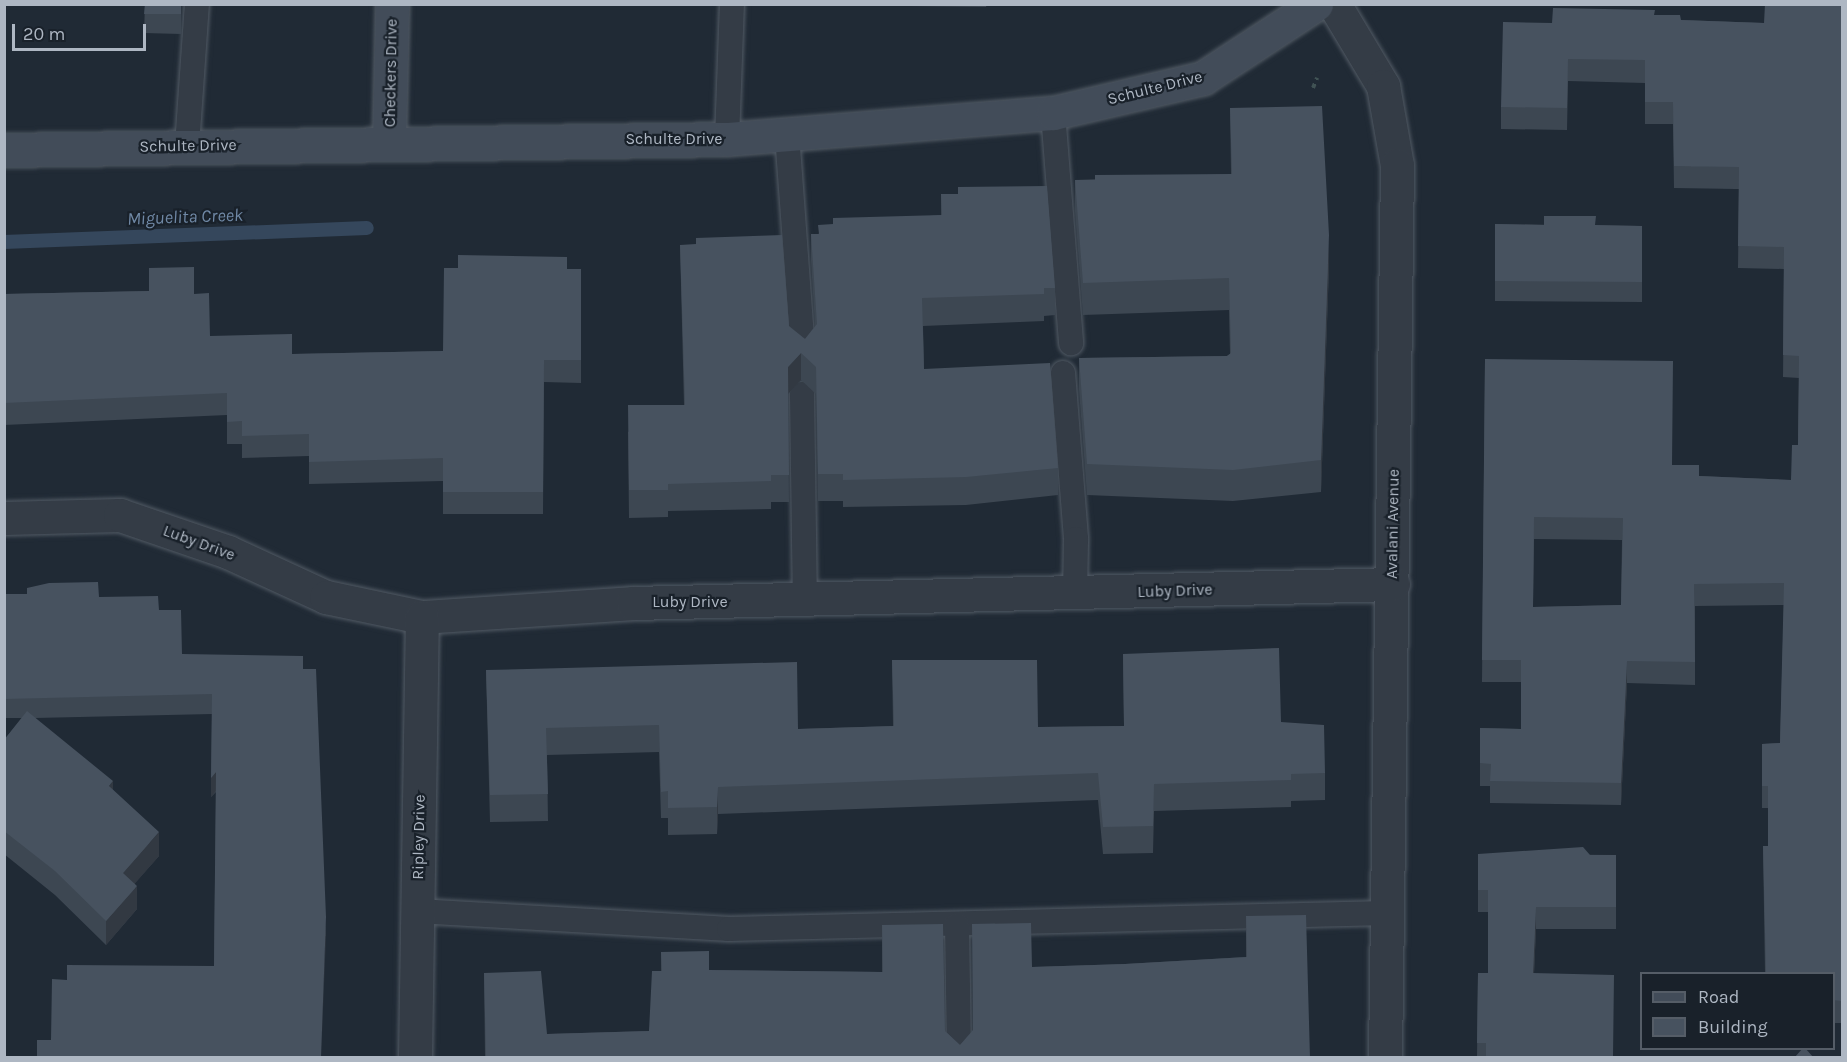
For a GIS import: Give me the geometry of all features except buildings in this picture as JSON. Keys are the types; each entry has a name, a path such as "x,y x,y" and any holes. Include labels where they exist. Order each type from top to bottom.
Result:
{"street":[{"name":"Checkers Drive","path":"389,141 393,4"},
{"name":"Schulte Drive","path":"4,150 389,141 727,139 1053,113 1203,78 1316,4"},
{"name":"Avalani Avenue","path":"1334,4 1383,86 1397,165 1385,1058"},
{"name":"Luby Drive","path":"4,518 120,515 228,552 326,597 422,617 633,603 805,601 1393,584"},
{"name":"Ripley Drive","path":"415,1058 422,617"}],"lane":[{"path":"187,146 197,4"},
{"path":"727,139 732,4"},
{"path":"1053,113 1071,343"},
{"path":"787,134 803,352"},
{"path":"1063,373 1075,594"},
{"path":"802,394 805,601"},
{"path":"417,911 729,929 957,926 1387,914"},
{"path":"957,926 959,1058"}],"path":[{"path":"1313,88 1317,78"}],"waterway":[{"name":"Miguelita Creek","path":"4,242 367,228"}]}
